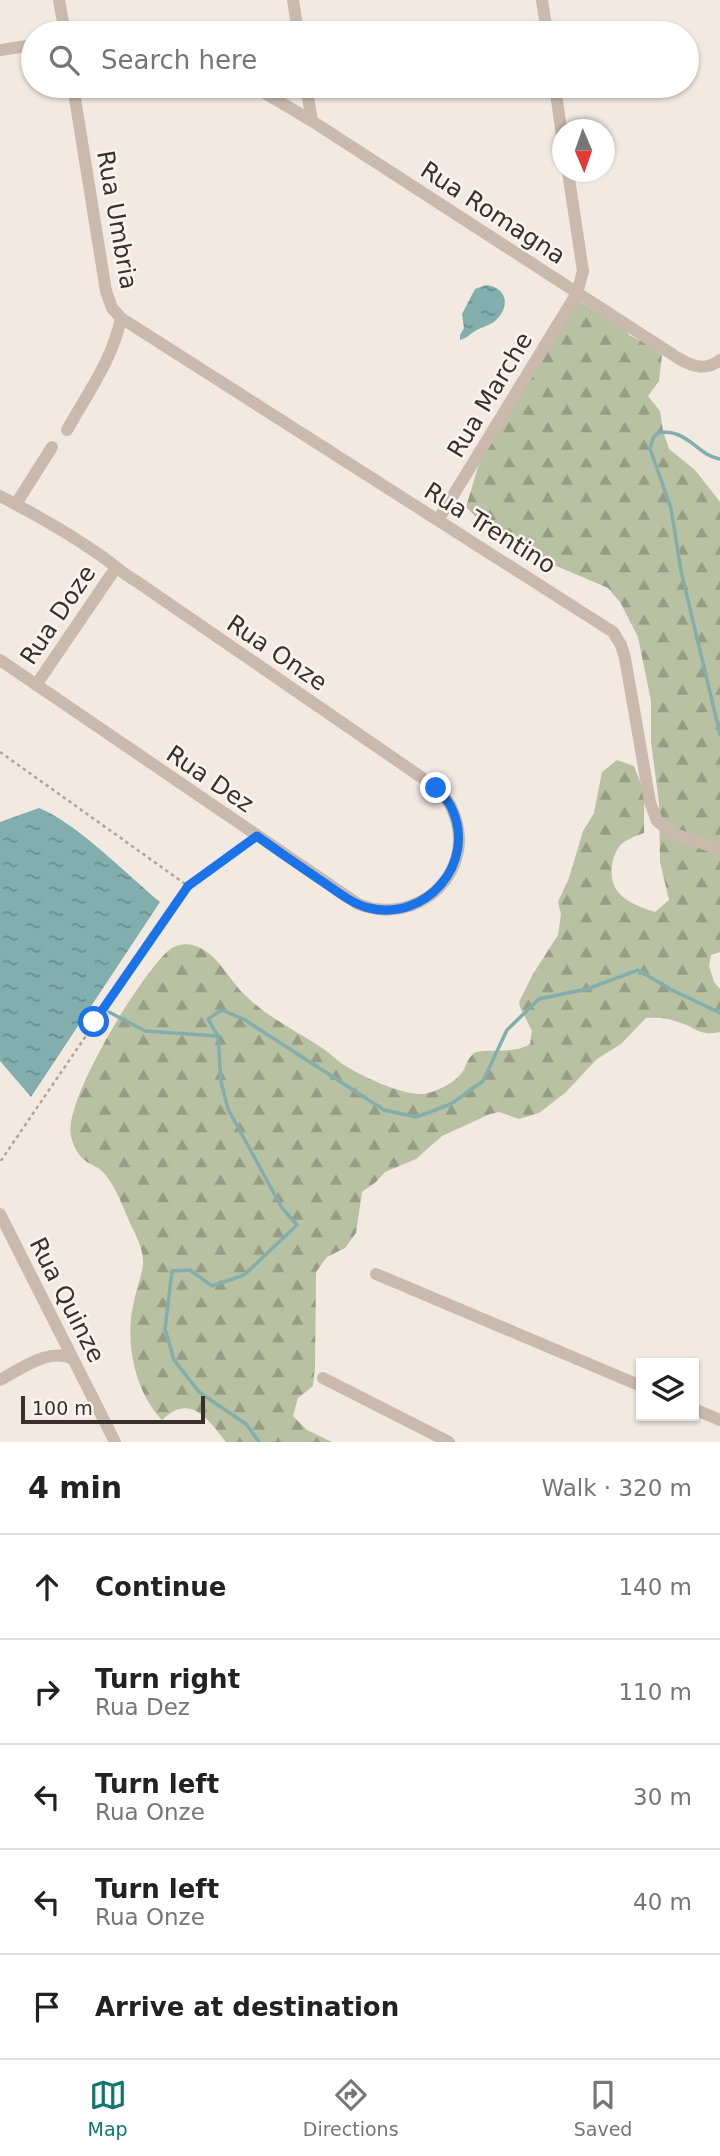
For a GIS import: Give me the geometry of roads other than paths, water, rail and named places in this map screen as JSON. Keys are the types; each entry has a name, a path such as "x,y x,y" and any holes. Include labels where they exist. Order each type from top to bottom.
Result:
{"street":[{"path":"59,0 63,21"},
{"path":"293,0 296,21"},
{"path":"542,0 545,21"},
{"path":"0,50 21,47"},
{"name":"Rua Umbria","path":"66,430 110,355 121,318 112,308 106,291 75,98"},
{"name":"Rua Romagna","path":"273,98 693,367 716,363"},
{"path":"308,98 312,121"},
{"path":"557,98 560,119"},
{"path":"570,182 583,271 578,293"},
{"name":"Rua Marche","path":"438,520 578,293"},
{"name":"Rua Trentino","path":"121,318 612,632 621,645 625,658 650,802 657,821 674,834 720,849"},
{"path":"16,504 52,447"},
{"name":"Rua Onze","path":"0,496 39,516 97,554 115,569 436,788 452,807 457,829 457,856 440,887"},
{"name":"Rua Doze","path":"36,685 115,569"},
{"name":"Rua Dez","path":"0,660 348,899 367,908 385,911 405,908 427,899 440,887"},
{"name":"Rua Quinze","path":"0,1214 4,1229 115,1442"},
{"path":"376,1274 636,1384"},
{"path":"48,1356 58,1340 59,1331"},
{"path":"0,1380 48,1356 57,1354 73,1359"},
{"path":"323,1378 449,1442"},
{"path":"699,1411 720,1420"}],"water":[{"path":"486,285 502,294 505,304 503,310 493,323 460,340 464,328 462,314 475,289"},
{"path":"39,808 85,837 160,902 31,1097 0,1061 0,822"}],"waterway":[{"path":"720,459 670,432 659,432 653,438 650,449 671,508 681,571 720,734"},
{"path":"259,1442 246,1424 199,1392 174,1360 165,1329 172,1271 190,1270 212,1286 244,1275 297,1225 282,1208 228,1109 221,1082 218,1036 208,1019 222,1010 245,1020 384,1110 416,1117 451,1104 483,1081 507,1030 539,999 587,989 638,970 720,1013"},
{"path":"109,1012 145,1031 217,1036"}]}
